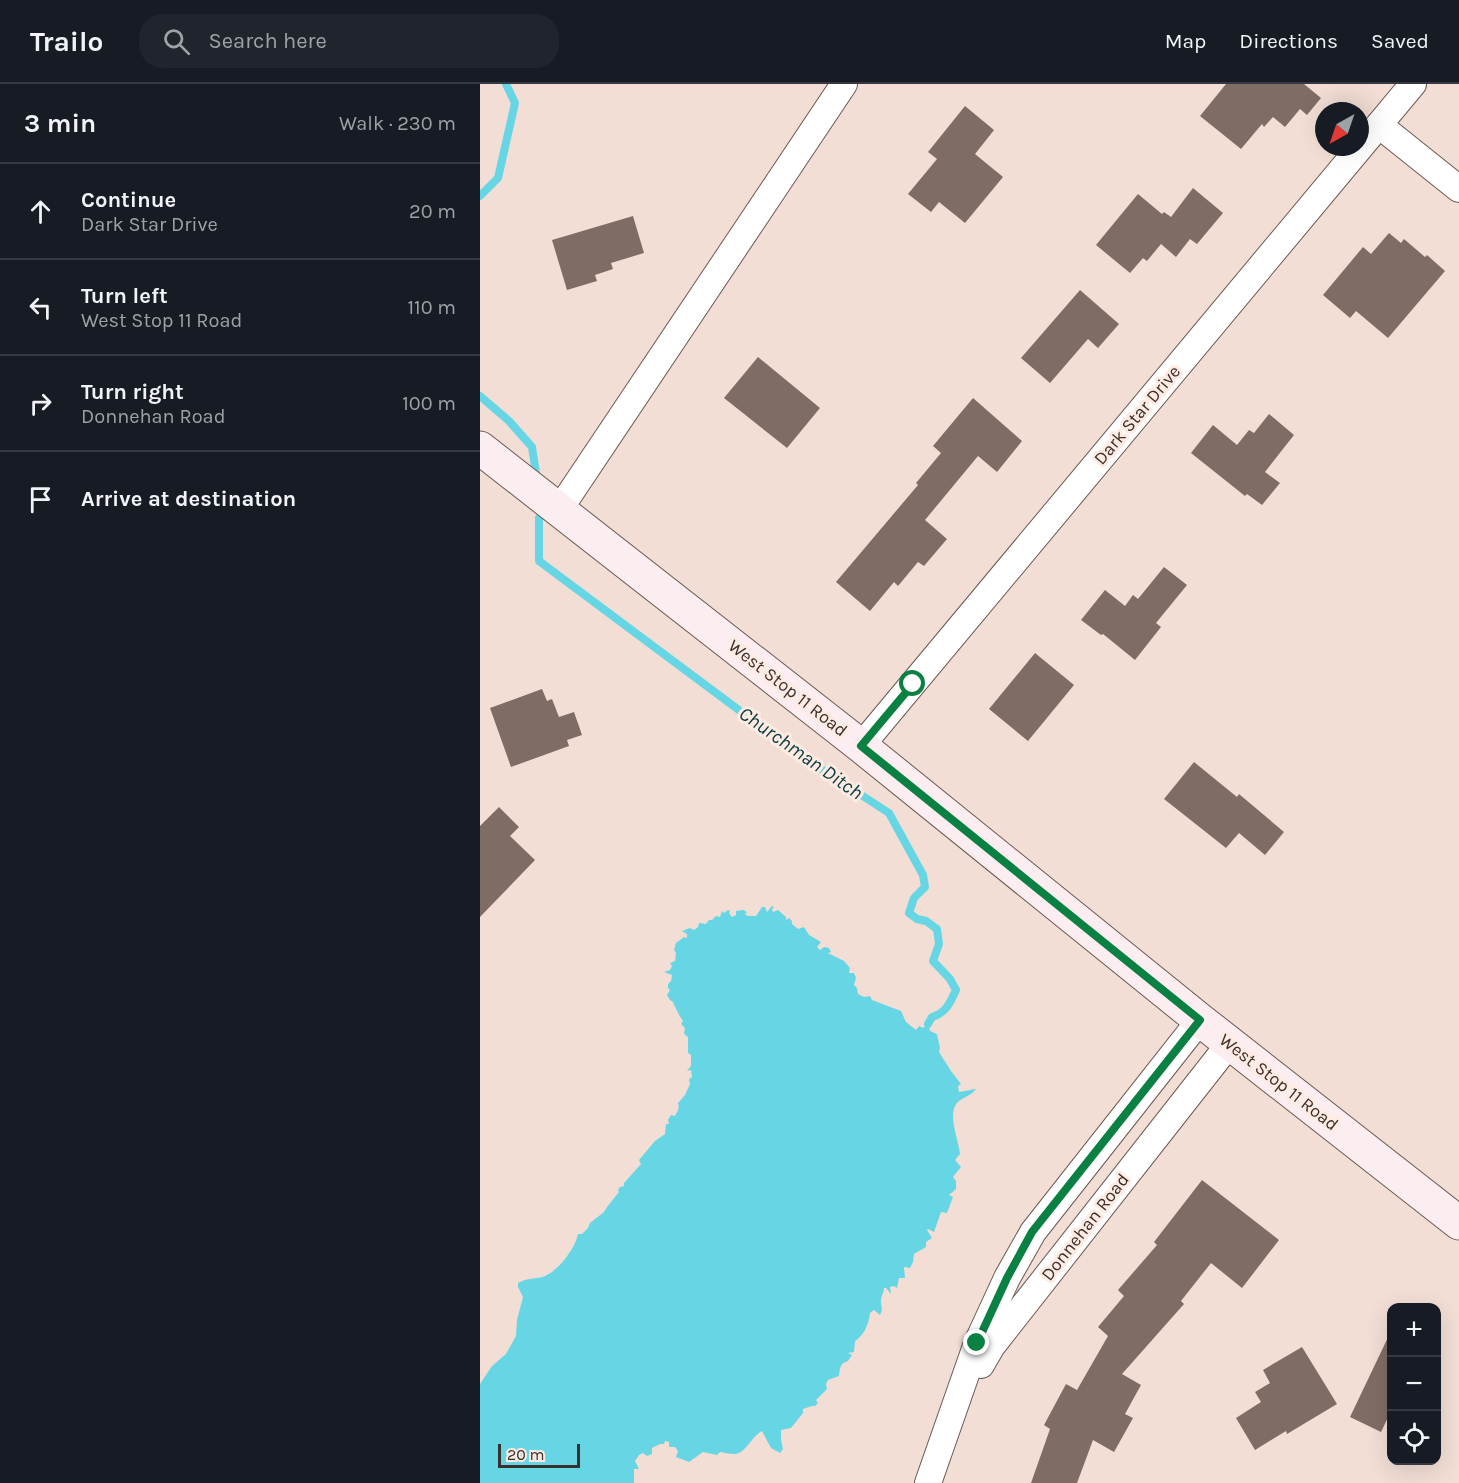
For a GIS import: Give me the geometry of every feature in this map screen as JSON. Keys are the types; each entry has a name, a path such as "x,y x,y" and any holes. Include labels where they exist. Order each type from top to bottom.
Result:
{"main road":[{"name":"West Stop 11 Road","path":"480,448 861,746 1200,1020 1459,1223"}],"street":[{"path":"559,510 844,84"},
{"name":"Dark Star Drive","path":"861,746 1413,84"},
{"path":"1379,125 1459,189"},
{"name":"Donnehan Road","path":"928,1483 977,1343 1007,1278 1032,1232 1200,1020"},
{"name":"Donnehan Road","path":"952,1418 992,1346 1230,1043"}],"water":[{"path":"772,906 774,907 773,912 778,910 798,929 804,927 809,935 821,942 817,947 820,950 824,947 829,948 831,952 828,953 844,961 850,968 849,973 854,973 856,978 854,985 858,994 864,997 870,996 872,1000 901,1011 906,1022 916,1030 919,1026 923,1028 928,1024 930,1031 937,1034 939,1052 961,1084 958,1086 959,1092 976,1089 959,1101 954,1108 953,1121 960,1154 955,1160 961,1167 953,1177 956,1181 956,1189 949,1195 953,1197 947,1213 941,1212 934,1232 927,1230 932,1238 926,1242 926,1247 914,1254 910,1268 904,1267 905,1278 899,1278 897,1288 890,1287 891,1294 884,1288 880,1315 874,1310 870,1313 866,1329 855,1341 854,1352 848,1353 852,1355 840,1368 839,1376 828,1380 827,1389 816,1400 818,1403 815,1406 803,1409 803,1413 791,1428 781,1430 783,1449 780,1453 771,1448 762,1431 739,1453 720,1452 717,1455 703,1452 689,1462 676,1457 678,1451 675,1447 669,1447 669,1442 665,1441 664,1444 652,1448 652,1454 639,1455 635,1461 639,1469 634,1469 634,1483 480,1483 480,1384 492,1366 506,1354 516,1336 517,1320 523,1297 518,1283 548,1275 564,1260 578,1234 582,1234 590,1223 604,1212 619,1192 620,1187 624,1186 624,1183 641,1164 639,1160 655,1141 665,1134 666,1124 669,1124 668,1120 671,1115 675,1116 678,1103 690,1084 691,1070 687,1071 691,1066 688,1037 684,1034 685,1028 681,1024 683,1021 667,995 672,975 664,972 670,970 672,966 670,963 675,961 676,943 684,937 687,938 687,934 682,931 690,928 694,930 699,923 706,924 716,916 720,917 722,911 724,913 730,911 732,917 736,915 736,911 743,910 748,916 756,916 762,907 765,907 767,912"}],"building":[{"path":"1226,84 1304,84 1321,98 1315,102 1307,115 1300,109 1285,127 1273,117 1264,127 1262,124 1241,149 1200,116"},
{"path":"965,106 994,130 975,154 1003,177 965,223 939,202 931,212 908,194 937,159 928,152"},
{"path":"1193,188 1223,213 1197,244 1190,239 1176,257 1161,244 1147,261 1143,258 1130,273 1096,245 1138,194 1162,214 1164,212 1171,217"},
{"path":"633,216 644,253 611,263 613,269 595,275 597,281 567,290 552,240"},
{"path":"1389,233 1401,243 1404,239 1445,271 1388,338 1356,311 1350,318 1323,295 1363,247 1371,254"},
{"path":"1080,290 1119,324 1098,348 1088,339 1050,383 1021,358"},
{"path":"758,357 820,408 787,448 724,398"},
{"path":"973,398 1022,441 997,472 978,456 925,520 947,539 924,566 918,562 898,586 894,582 870,611 836,582 918,485 916,483 941,453 933,446"},
{"path":"1269,414 1294,435 1265,472 1280,483 1262,505 1247,494 1245,496 1191,453 1213,425 1237,445 1249,430 1254,433"},
{"path":"1164,567 1187,585 1156,623 1161,627 1135,660 1103,634 1101,635 1081,620 1105,590 1125,606 1133,595 1138,599"},
{"path":"1035,653 1074,685 1028,741 989,709"},
{"path":"542,689 547,701 552,699 559,717 574,712 582,735 567,740 569,746 511,767 490,708"},
{"path":"1194,762 1237,797 1239,794 1284,832 1265,855 1239,833 1226,848 1164,799"},
{"path":"499,807 519,827 510,836 535,860 480,917 480,826"},
{"path":"1202,1180 1279,1240 1242,1288 1211,1263 1181,1301 1184,1304 1122,1374 1141,1385 1125,1414 1133,1418 1114,1452 1093,1440 1077,1483 1031,1483 1050,1429 1044,1425 1066,1384 1077,1390 1108,1336 1098,1327 1124,1296 1118,1290 1157,1245 1154,1242"},
{"path":"1387,1339 1387,1419 1381,1432 1350,1417"},
{"path":"1302,1347 1337,1404 1255,1450 1236,1418 1261,1402 1255,1392 1270,1383 1263,1370"}],"waterway":[{"name":"Churchman Ditch","path":"480,196 498,178 515,103 506,84"},
{"name":"Churchman Ditch","path":"480,396 509,421 532,447 536,473"},
{"name":"Churchman Ditch","path":"539,518 539,561 798,754 889,813 923,875 925,887 914,898 909,913 937,929 939,944 933,961 950,979 956,990 947,1007 932,1017 928,1024"}],"route":[{"path":"913,684 861,746 1200,1020 1032,1232 1007,1278 977,1343"}]}
